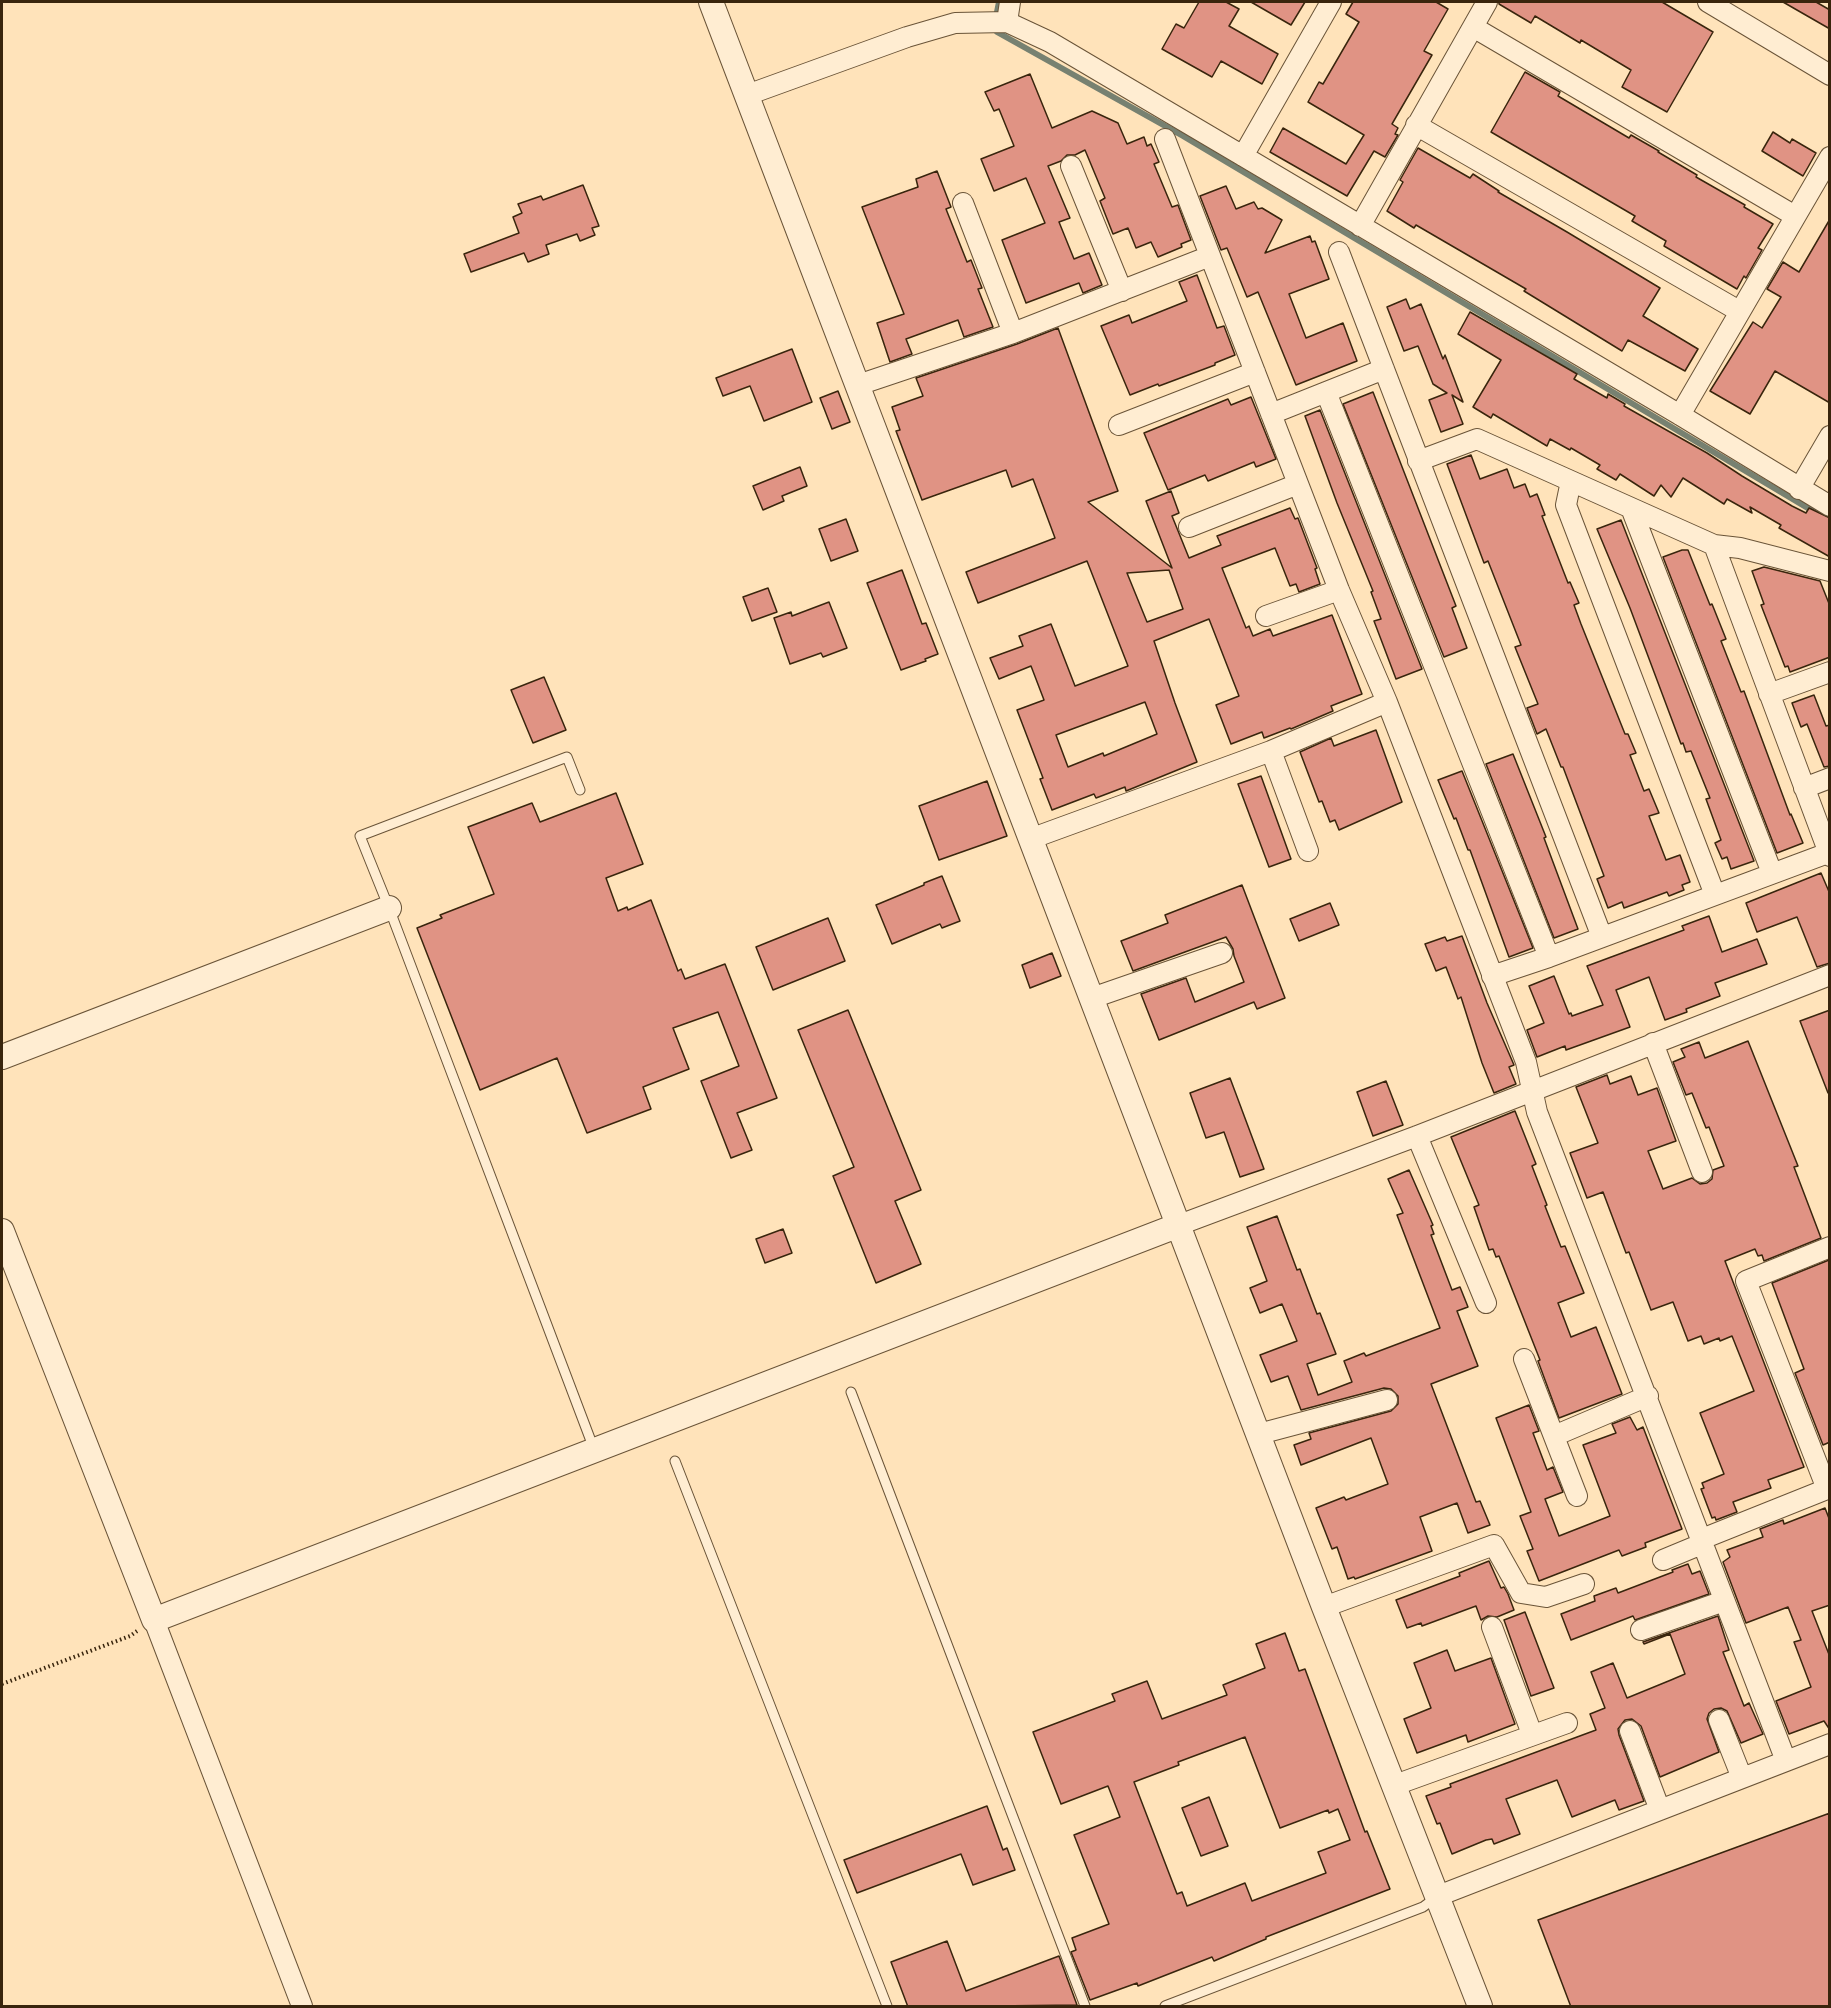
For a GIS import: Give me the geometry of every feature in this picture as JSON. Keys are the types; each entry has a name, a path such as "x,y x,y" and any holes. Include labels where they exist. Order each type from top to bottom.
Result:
{"street":[{"path":"711,2 1324,1607 1480,2007"},
{"path":"1007,22 1010,2"},
{"path":"1243,156 1331,2"},
{"path":"1360,226 1487,2"},
{"path":"1710,2 1830,75"},
{"path":"747,95 896,41 955,23 1007,22 1050,42 1830,506"},
{"path":"1473,27 1795,216"},
{"path":"1416,124 1739,311"},
{"path":"1166,139 1339,590 1387,702 1526,1062 1537,1112 1648,1396 1786,1761"},
{"path":"1680,415 1830,157"},
{"path":"1071,166 1122,291"},
{"path":"963,203 1014,333"},
{"path":"1339,252 1602,937"},
{"path":"858,384 1014,333 1210,256"},
{"path":"1271,414 1384,369"},
{"path":"1119,425 1255,372"},
{"path":"1326,392 1549,957"},
{"path":"1799,489 1830,436"},
{"path":"1418,461 1477,439 1714,545 1740,548 1830,571"},
{"path":"1571,481 1566,505 1715,896"},
{"path":"1189,527 1298,484"},
{"path":"1631,508 1772,873"},
{"path":"1492,976 1829,854 1714,545"},
{"path":"1266,616 1339,590"},
{"path":"1769,694 1830,672"},
{"path":"1030,839 1271,751 1387,702"},
{"path":"1271,751 1308,851"},
{"path":"1804,788 1830,778"},
{"path":"2,1057 389,908"},
{"path":"1092,998 1222,953"},
{"path":"154,1620 595,1452 1179,1225 1417,1136 1830,975"},
{"path":"1653,1043 1702,1172"},
{"path":"1417,1136 1486,1304"},
{"path":"2,1231 302,2007"},
{"path":"1663,1560 1827,1489 1746,1281 1830,1247"},
{"path":"1524,1359 1577,1496"},
{"path":"1554,1436 1648,1396"},
{"path":"1259,1434 1387,1400"},
{"path":"1324,1607 1494,1545 1521,1593 1546,1597 1584,1584"},
{"path":"1641,1630 1725,1601"},
{"path":"1492,1627 1532,1734"},
{"path":"1719,1720 1742,1778"},
{"path":"1395,1785 1567,1723"},
{"path":"1630,1731 1660,1810"},
{"path":"1438,1896 1830,1744"}],"lane":[{"path":"580,790 567,758 360,836 595,1452"},
{"path":"850,1392 1085,2007"},
{"path":"675,1461 887,2007"},
{"path":"1165,2007 1423,1907 1438,1896"}],"path":[{"path":"2,1684 130,1636 154,1620"}],"building":[{"path":"1199,2 1226,2 1239,9 1229,26 1278,54 1262,84 1221,61 1212,77 1162,49 1176,24 1184,28"},
{"path":"1251,2 1305,2 1291,25"},
{"path":"1353,2 1436,2 1448,9 1424,51 1432,55 1392,124 1398,128 1395,134 1398,135 1385,157 1374,151 1347,196 1270,152 1283,128 1346,164 1364,135 1308,102 1319,82 1323,84 1359,22 1346,14"},
{"path":"1499,2 1662,2 1713,32 1667,112 1622,87 1631,70 1535,16 1531,23"},
{"path":"1783,2 1816,2 1830,10 1830,29"},
{"path":"1525,72 1560,92 1558,96 1629,138 1631,135 1659,151 1697,175 1696,177 1773,224 1758,248 1762,250 1737,289 1664,246 1666,241 1632,221 1635,216 1491,132"},
{"path":"1030,74 1052,128 1092,111 1118,123 1127,144 1144,137 1147,146 1151,144 1159,162 1154,164 1172,207 1178,205 1191,240 1181,244 1182,247 1158,257 1151,242 1136,248 1128,228 1113,234 1100,201 1105,198 1085,150 1075,155 1067,155 1061,161 1048,166 1070,218 1059,222 1074,259 1089,253 1102,285 1083,293 1079,283 1026,303 1002,240 1045,223 1026,178 994,191 981,159 1014,146 999,109 994,111 985,92"},
{"path":"1773,132 1790,143 1792,139 1816,153 1803,176 1762,151"},
{"path":"1418,148 1470,178 1473,174 1498,192 1660,288 1643,316 1698,349 1685,371 1628,340 1622,351 1524,291 1526,289 1416,225 1414,228 1387,211 1403,182 1400,180"},
{"path":"937,171 951,207 946,209 967,262 971,260 982,288 978,289 993,327 964,337 958,320 906,339 912,354 890,362 877,323 904,314 862,207 918,187 916,179"},
{"path":"583,185 599,226 592,228 595,235 580,241 577,234 546,245 549,254 528,262 524,253 471,272 464,254 519,233 513,217 522,213 518,204 541,196 543,200"},
{"path":"1226,186 1236,209 1254,202 1258,209 1262,208 1282,220 1265,253 1310,236 1312,242 1315,241 1329,279 1289,294 1306,338 1343,323 1357,361 1296,385 1258,292 1247,297 1227,248 1221,250 1200,196"},
{"path":"1830,219 1830,403 1775,371 1750,414 1710,391 1753,322 1762,328 1781,297 1767,289 1783,262 1799,272"},
{"path":"1197,275 1217,328 1224,326 1235,355 1215,365 1130,395 1101,326 1129,315 1132,323 1187,301 1179,282"},
{"path":"1406,299 1410,309 1421,304 1443,359 1445,355 1463,402 1452,395 1463,424 1441,432 1429,400 1447,393 1433,384 1418,346 1404,351 1387,307"},
{"path":"1470,312 1577,374 1574,379 1607,398 1608,394 1625,404 1624,406 1707,453 1792,506 1806,513 1809,508 1830,518 1830,557 1779,528 1781,525 1750,507 1752,513 1727,499 1724,504 1683,478 1671,497 1661,485 1654,496 1620,474 1616,480 1597,469 1600,465 1571,448 1570,450 1550,439 1547,446 1493,414 1491,418 1473,407 1501,360 1458,334"},
{"path":"1058,328 1118,491 1088,502 1172,568 1146,501 1171,491 1179,513 1172,516 1189,558 1221,545 1217,536 1290,508 1295,519 1298,518 1317,568 1315,569 1320,584 1299,592 1296,584 1290,586 1275,548 1222,568 1246,628 1249,626 1253,636 1270,629 1273,636 1332,615 1362,694 1331,706 1333,711 1291,729 1264,738 1262,732 1231,744 1216,705 1239,696 1209,619 1154,641 1197,762 1126,791 1125,787 1096,798 1094,794 1052,810 1040,779 1043,778 1017,710 1044,700 1031,666 999,679 990,658 1023,646 1019,636 1051,624 1075,686 1128,666 1087,561 978,603 966,572 1055,538 1033,479 1012,487 1006,470 922,500 896,431 900,430 892,407 923,396 916,378","holes":["1169,570 1183,609 1147,622 1127,573","1145,702 1157,734 1104,756 1103,753 1068,767 1056,735"]},
{"path":"792,349 812,402 764,421 750,386 723,396 716,378"},
{"path":"838,391 850,422 832,429 820,398"},
{"path":"1373,392 1456,606 1452,608 1467,648 1444,657 1343,404"},
{"path":"1251,397 1276,459 1256,467 1254,462 1208,481 1205,475 1168,490 1144,433 1228,399 1231,405"},
{"path":"1320,410 1422,669 1396,679 1374,621 1381,619 1371,592 1373,591 1305,416"},
{"path":"1471,455 1480,479 1507,469 1514,488 1525,484 1530,497 1537,494 1545,515 1542,516 1568,583 1570,582 1579,603 1574,605 1581,624 1625,734 1628,734 1636,753 1630,755 1644,791 1649,789 1659,813 1649,816 1666,860 1680,855 1690,882 1682,885 1684,890 1669,896 1667,892 1624,908 1622,902 1608,908 1597,879 1604,876 1563,767 1561,767 1546,729 1537,734 1527,708 1538,704 1515,647 1521,645 1488,561 1484,563 1447,464"},
{"path":"800,467 807,486 782,496 784,501 763,510 753,486"},
{"path":"846,519 858,551 831,561 819,529"},
{"path":"1621,520 1754,861 1731,869 1727,857 1722,859 1715,843 1721,840 1706,799 1710,798 1691,751 1686,752 1683,743 1681,744 1630,608 1597,529"},
{"path":"1688,550 1710,605 1712,604 1726,639 1721,641 1741,692 1744,691 1790,815 1803,843 1777,853 1663,557"},
{"path":"1764,567 1820,581 1830,606 1830,657 1790,672 1788,666 1785,667 1761,605 1764,604 1752,571"},
{"path":"902,570 922,624 926,623 938,654 901,670 867,583"},
{"path":"768,588 777,612 752,621 743,597"},
{"path":"829,602 847,648 823,657 821,653 790,664 774,618 791,612 792,616"},
{"path":"544,677 566,730 533,743 511,690"},
{"path":"1814,695 1826,726 1830,725 1830,766 1824,767 1807,724 1801,727 1792,703"},
{"path":"1376,730 1402,802 1339,830 1335,820 1330,822 1322,801 1319,802 1300,752 1331,738 1334,746"},
{"path":"1513,754 1546,837 1544,838 1578,929 1554,938 1486,764"},
{"path":"1462,771 1533,948 1509,957 1470,850 1468,850 1438,780"},
{"path":"1261,776 1291,859 1269,867 1238,784"},
{"path":"987,781 1007,836 939,860 919,806"},
{"path":"616,793 643,864 606,878 618,911 627,907 628,910 651,900 678,971 681,969 685,979 725,964 777,1098 737,1113 752,1150 731,1158 701,1081 739,1066 718,1012 673,1028 689,1069 643,1087 651,1109 587,1133 557,1058 480,1090 417,928 442,918 440,915 494,894 468,827 532,803 540,822"},
{"path":"1821,873 1830,894 1830,963 1817,967 1797,917 1757,932 1746,903"},
{"path":"942,876 960,921 942,928 940,924 892,944 876,905"},
{"path":"1242,885 1285,998 1257,1009 1254,1002 1159,1040 1141,994 1186,978 1195,1002 1244,982 1233,949 1226,937 1133,971 1121,941 1168,923 1165,915"},
{"path":"1330,903 1339,925 1299,941 1290,919"},
{"path":"1709,916 1722,952 1757,939 1767,964 1715,983 1720,996 1665,1020 1649,977 1616,990 1630,1027 1566,1050 1565,1046 1537,1057 1527,1030 1544,1023 1529,986 1554,976 1569,1014 1571,1013 1572,1016 1603,1005 1587,966 1684,930 1682,926"},
{"path":"828,918 845,961 773,990 756,947"},
{"path":"1462,936 1487,1003 1514,1065 1509,1067 1516,1084 1494,1093 1461,997 1458,999 1446,967 1436,971 1425,944 1445,937 1447,941"},
{"path":"1052,953 1061,976 1030,988 1022,965"},
{"path":"848,1010 921,1190 895,1201 921,1264 876,1283 833,1176 854,1167 798,1030"},
{"path":"1830,1010 1830,1093 1828,1093 1800,1021"},
{"path":"1748,1041 1798,1166 1794,1167 1821,1238 1764,1261 1762,1255 1758,1256 1755,1249 1725,1261 1804,1467 1768,1480 1771,1488 1733,1502 1737,1512 1716,1520 1715,1517 1712,1518 1701,1489 1704,1488 1702,1483 1724,1474 1700,1413 1754,1391 1732,1336 1704,1344 1701,1336 1688,1341 1673,1302 1651,1310 1603,1192 1587,1198 1570,1153 1598,1143 1576,1087 1607,1075 1610,1084 1631,1076 1638,1095 1657,1088 1676,1141 1648,1151 1663,1189 1692,1178 1700,1184 1707,1183 1712,1179 1713,1170 1724,1166 1709,1127 1706,1128 1692,1093 1686,1095 1673,1062 1685,1057 1681,1049 1699,1042 1705,1058"},
{"path":"1230,1078 1264,1169 1240,1177 1224,1132 1206,1138 1190,1093"},
{"path":"1386,1081 1403,1125 1373,1136 1357,1092"},
{"path":"1515,1111 1536,1164 1532,1166 1547,1205 1545,1206 1561,1247 1565,1246 1584,1293 1558,1303 1571,1337 1596,1327 1622,1394 1559,1418 1538,1361 1540,1360 1499,1256 1496,1257 1493,1249 1489,1250 1474,1207 1479,1205 1451,1137"},
{"path":"1409,1170 1433,1225 1431,1226 1434,1234 1431,1235 1452,1290 1460,1287 1468,1307 1457,1311 1478,1366 1431,1384 1476,1502 1480,1501 1490,1525 1468,1533 1457,1503 1420,1517 1432,1551 1355,1579 1354,1577 1348,1579 1337,1547 1332,1549 1316,1508 1344,1497 1346,1500 1388,1484 1371,1438 1301,1465 1294,1445 1311,1439 1309,1433 1391,1411 1398,1404 1398,1396 1391,1389 1384,1388 1301,1410 1288,1376 1271,1382 1260,1355 1297,1341 1282,1304 1260,1313 1250,1288 1267,1281 1247,1227 1277,1216 1297,1270 1300,1269 1317,1314 1320,1313 1336,1354 1307,1364 1318,1395 1352,1382 1344,1361 1364,1353 1366,1356 1440,1328 1397,1215 1403,1213 1388,1179"},
{"path":"783,1229 792,1253 765,1263 756,1239"},
{"path":"1829,1260 1830,1442 1823,1445 1795,1373 1804,1369 1772,1283"},
{"path":"1529,1405 1539,1431 1533,1433 1547,1470 1553,1467 1563,1492 1545,1499 1559,1536 1610,1516 1583,1445 1616,1433 1612,1424 1630,1417 1637,1430 1643,1427 1682,1529 1645,1543 1646,1547 1622,1556 1619,1550 1539,1581 1527,1551 1533,1549 1520,1516 1531,1512 1496,1418"},
{"path":"1825,1508 1830,1521 1830,1605 1812,1611 1830,1657 1830,1730 1824,1721 1789,1734 1776,1701 1811,1687 1794,1642 1801,1640 1788,1607 1746,1623 1723,1562 1730,1557 1727,1550 1763,1537 1760,1529 1783,1520 1784,1524"},
{"path":"1489,1561 1501,1588 1504,1587 1508,1594 1514,1610 1481,1620 1476,1606 1422,1626 1421,1623 1407,1628 1396,1600 1460,1576 1459,1573"},
{"path":"1688,1564 1692,1574 1700,1571 1709,1594 1635,1620 1633,1616 1571,1640 1561,1614 1595,1601 1594,1596 1616,1588 1618,1593"},
{"path":"1525,1612 1554,1688 1531,1696 1504,1620"},
{"path":"1718,1616 1729,1650 1723,1652 1744,1706 1749,1703 1763,1734 1741,1743 1727,1711 1721,1708 1714,1709 1709,1713 1707,1719 1719,1752 1660,1777 1641,1726 1632,1719 1625,1720 1618,1729 1619,1735 1644,1801 1619,1810 1615,1800 1572,1817 1557,1780 1506,1799 1520,1834 1494,1844 1492,1839 1486,1840 1452,1854 1426,1796 1451,1787 1450,1784 1596,1730 1590,1714 1605,1708 1591,1672 1613,1663 1627,1698 1685,1674 1670,1634 1644,1644 1643,1642"},
{"path":"1285,1633 1299,1671 1305,1669 1365,1832 1367,1831 1390,1889 1266,1937 1266,1939 1214,1961 1212,1957 1138,1986 1137,1983 1090,2000 1071,1952 1076,1950 1072,1938 1109,1924 1074,1835 1120,1817 1108,1786 1061,1804 1033,1732 1115,1701 1112,1694 1147,1681 1162,1719 1227,1695 1223,1685 1265,1668 1256,1644","holes":["1245,1737 1280,1828 1328,1810 1329,1813 1338,1809 1350,1840 1318,1852 1326,1873 1252,1901 1245,1883 1187,1906 1182,1892 1177,1894 1134,1782 1179,1765 1178,1762"]},
{"path":"1447,1650 1455,1671 1491,1658 1515,1724 1468,1742 1466,1735 1417,1753 1404,1719 1431,1708 1414,1663"},
{"path":"1209,1797 1228,1846 1201,1856 1182,1808"},
{"path":"987,1806 1003,1850 1007,1848 1015,1870 973,1885 961,1854 857,1893 844,1860"},
{"path":"1830,1813 1830,2007 1571,2007 1538,1920"},
{"path":"947,1941 966,1991 1059,1956 1077,2005 908,2007 891,1962"}],"waterway":[{"path":"999,2 996,17 997,32 1183,136 1816,513"}]}
